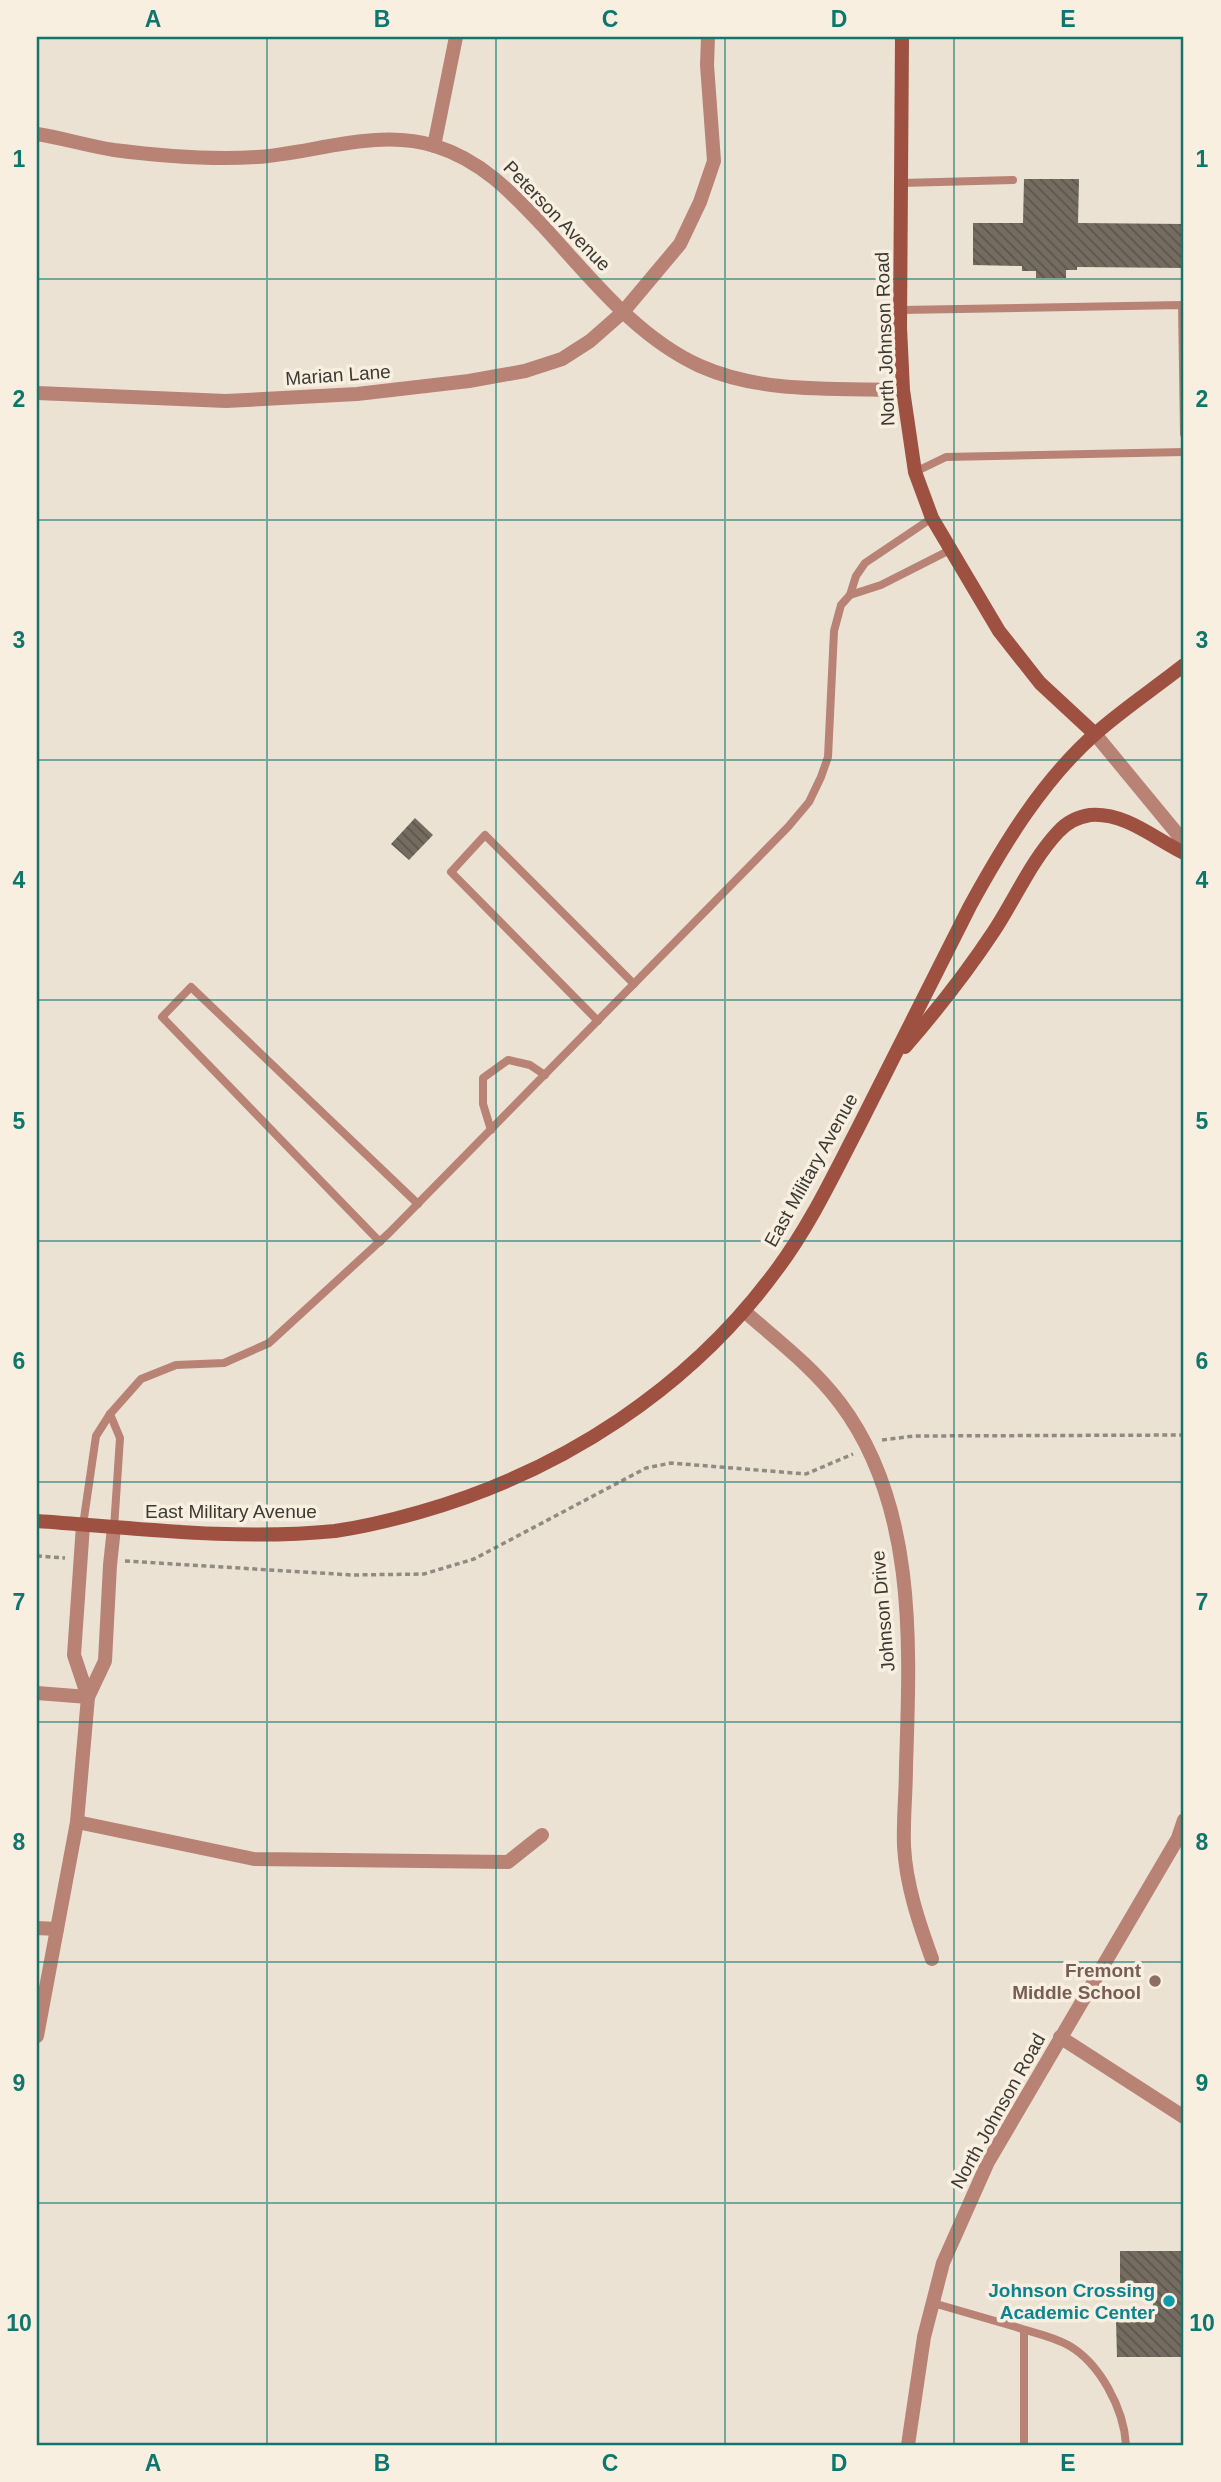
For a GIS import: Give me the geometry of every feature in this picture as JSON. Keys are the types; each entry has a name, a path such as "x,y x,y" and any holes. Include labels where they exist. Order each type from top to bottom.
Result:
{"main road":[{"name":"North Johnson Road","path":"902,37 903,390 915,472 932,518 1007,641 1040,683 1095,734"},
{"name":"East Military Avenue","path":"37,1521 114,1528 295,1534 392,1520 444,1505 540,1468 585,1443 674,1379 744,1311 776,1272 811,1218 996,858 1057,773 1095,734 1184,665"},
{"path":"891,1064 947,998 994,931 1047,845 1069,821 1094,815 1108,817 1139,828 1184,853"}],"street":[{"path":"434,146 456,37"},
{"name":"Marian Lane","path":"37,393 226,401 357,394 469,382 525,371 562,359 590,341 623,312 680,244 700,202 714,161 707,65 708,37"},
{"name":"Peterson Avenue","path":"37,134 113,149 186,157 257,157 402,139 434,146 472,161 506,186 623,312 663,344 698,365 743,382 903,390"},
{"name":"North Johnson Road","path":"1095,734 1184,842"},
{"name":"Johnson Drive","path":"744,1311 805,1364 839,1402 868,1446 891,1510 905,1591 908,1694 904,1848 917,1917 932,1959"},
{"path":"83,1525 74,1655 88,1697"},
{"path":"37,2036 77,1822 88,1697 105,1661 114,1528"},
{"path":"37,1693 88,1697"},
{"name":"North Johnson Road","path":"908,2445 924,2337 943,2263 988,2162 1178,1839 1184,1820"},
{"path":"77,1822 254,1860 508,1862 542,1835"},
{"path":"37,1928 57,1929"},
{"path":"1060,2037 1184,2117"}],"lane":[{"path":"901,183 1013,180"},
{"path":"901,310 1182,305 1184,434"},
{"path":"915,472 946,457 1184,452"},
{"path":"83,1525 96,1436 110,1414 141,1379 176,1365 223,1363 269,1343 380,1242 788,827 809,802 828,757 834,631 841,605 850,595 856,576 865,563 932,518"},
{"path":"850,595 881,584 950,550"},
{"path":"598,1021 451,872 485,835 634,984"},
{"path":"380,1242 162,1017 191,987 418,1204"},
{"path":"491,1130 482,1104 482,1078 508,1060 530,1065 545,1075"},
{"path":"110,1414 120,1437 114,1528"},
{"path":"933,2303 1052,2337 1071,2347 1090,2365 1116,2404 1126,2445"},
{"path":"1024,2330 1024,2445"}],"path":[{"path":"110,1560 352,1575 424,1574 474,1559 646,1468 671,1463 806,1474 881,1441 914,1436 1184,1435"},
{"path":"37,1556 81,1559"}],"building":[{"path":"1024,179 1079,179 1078,223 1184,224 1184,268 1077,267 1077,270 1066,270 1066,278 1036,278 1036,271 1022,271 1022,266 973,265 973,223 1023,223"},
{"path":"415,818 433,835 409,860 391,844"},
{"name":"Johnson Crossing Academic Center","path":"1120,2251 1184,2251 1184,2357 1117,2357 1116,2319 1153,2319 1153,2283 1120,2283"}],"place":[{"name":"Fremont Middle School","path":"1155,1981"},
{"name":"Johnson Crossing Academic Center","path":"1169,2301"}]}
